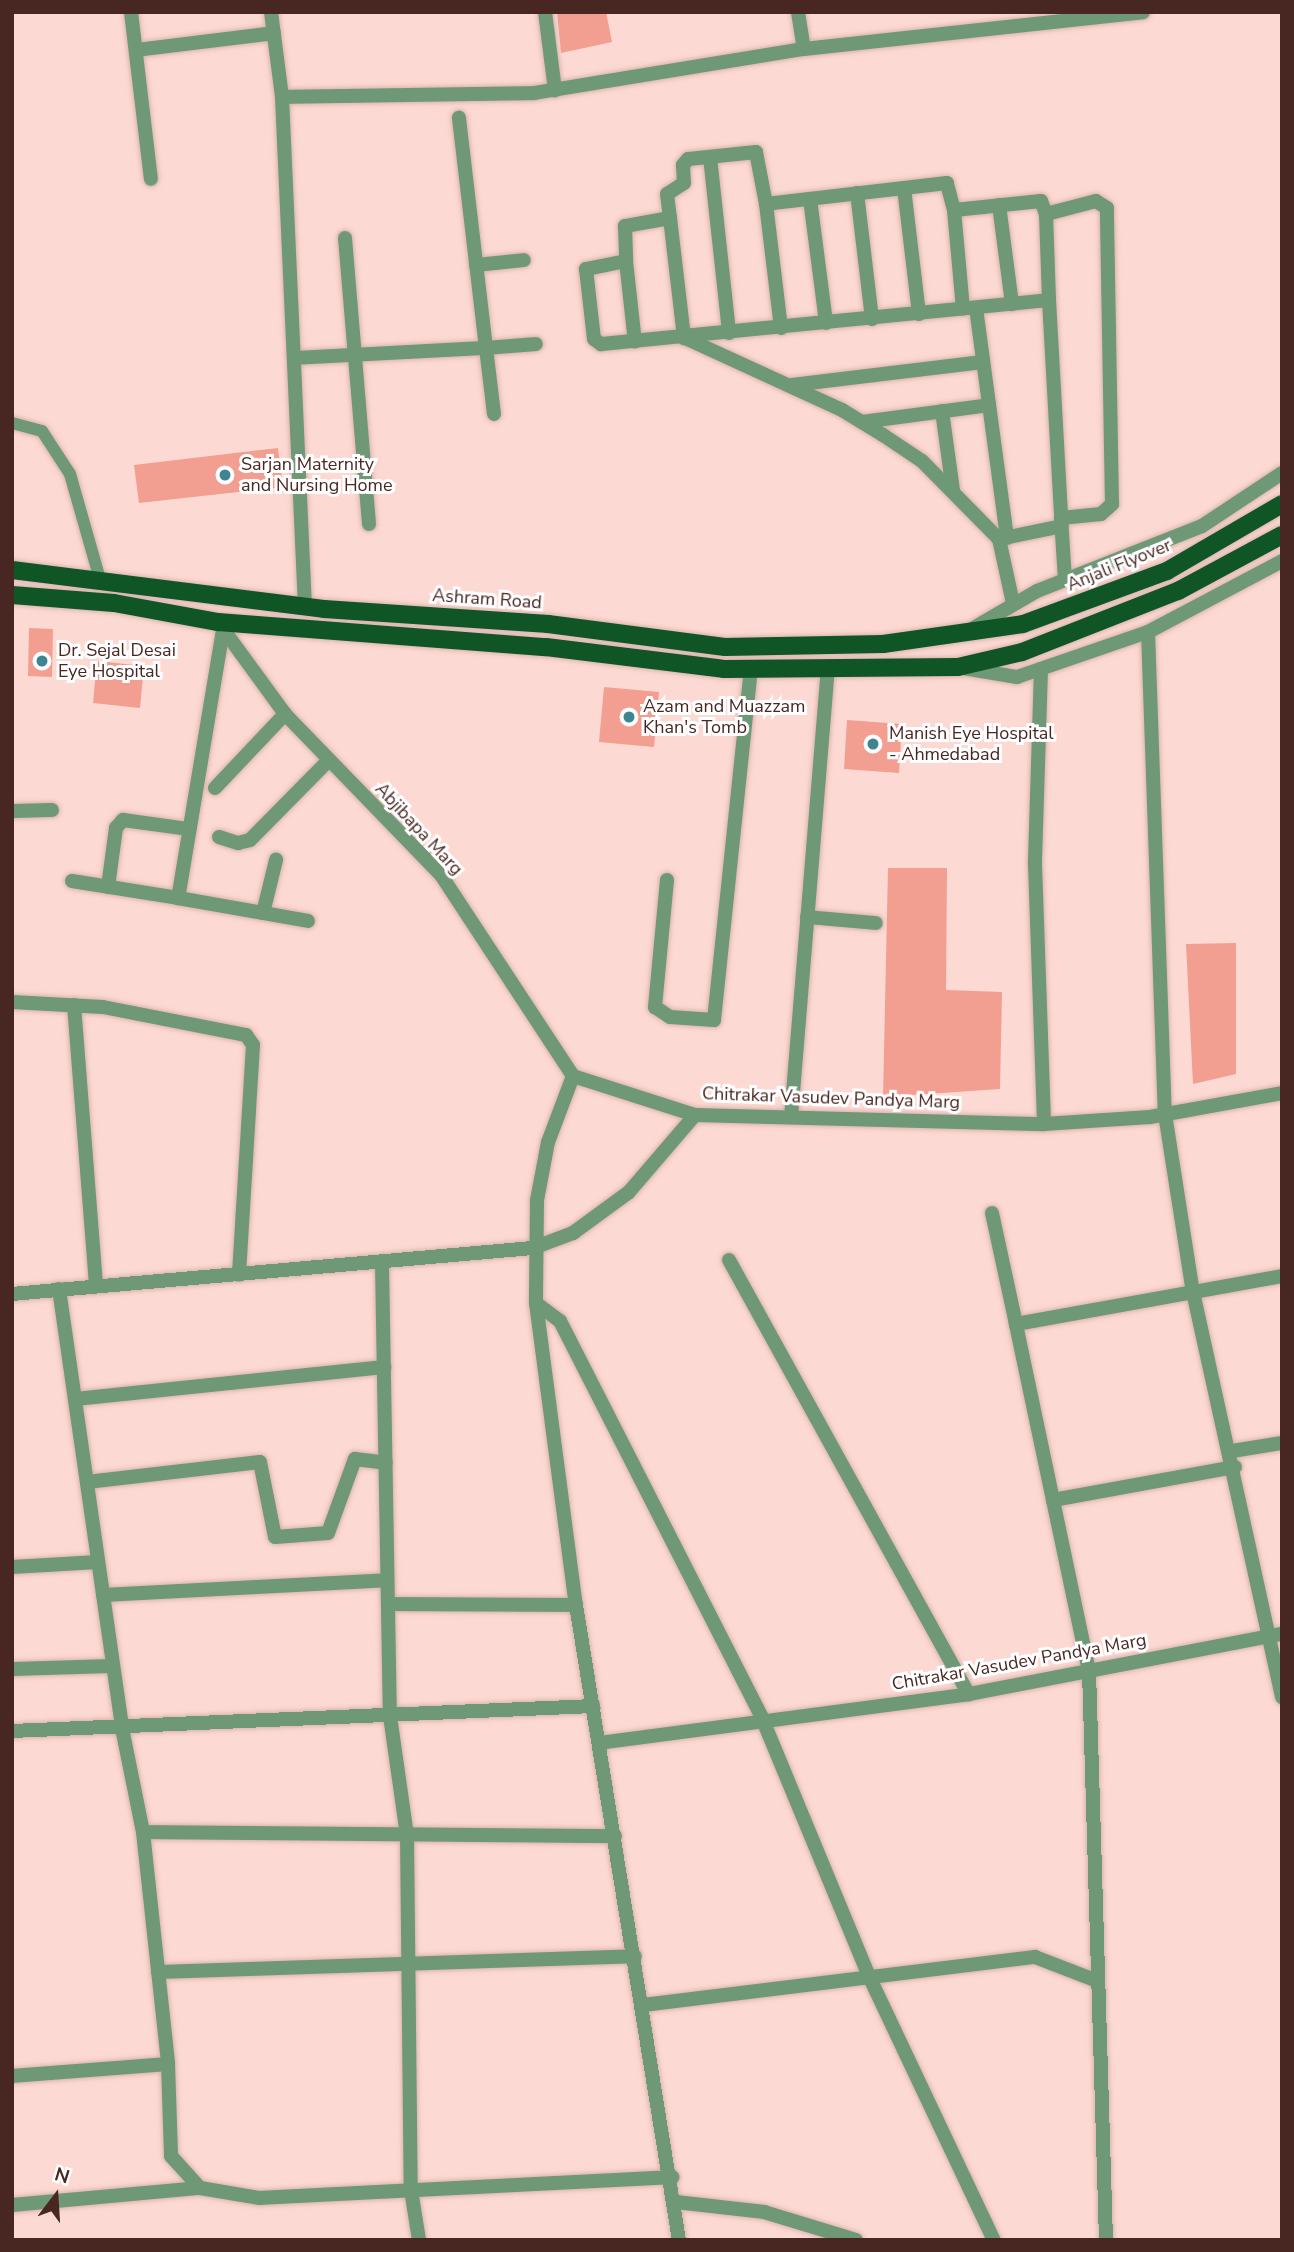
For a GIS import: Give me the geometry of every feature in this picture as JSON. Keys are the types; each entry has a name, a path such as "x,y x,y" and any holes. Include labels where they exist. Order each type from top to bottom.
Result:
{"main road":[{"name":"Anjali Flyover","path":"959,636 1023,624 1167,572 1282,504"},
{"path":"12,595 114,603 221,626 751,669 958,667 1022,652 1178,592 1282,535"},
{"name":"Ashram Road","path":"12,570 305,607 548,624 725,647 959,636"}],"street":[{"path":"131,12 151,180"},
{"path":"271,12 282,97 305,607"},
{"path":"545,12 555,90"},
{"path":"798,12 804,49"},
{"path":"282,97 555,90 804,49 1143,12"},
{"path":"136,50 274,33"},
{"path":"459,118 494,414"},
{"path":"684,338 667,194 684,183 685,161 756,152 766,204 781,328"},
{"path":"710,157 729,333"},
{"path":"766,204 947,183 970,309 984,362 1003,539 1013,603"},
{"path":"904,188 919,314"},
{"path":"857,193 872,319"},
{"path":"810,199 826,323"},
{"path":"954,210 1041,201 1046,214 1065,580"},
{"path":"1003,539 1061,522 1101,514 1112,504 1107,208 1096,201 1046,214"},
{"path":"999,205 1012,304"},
{"path":"635,342 623,227 670,218"},
{"path":"345,238 369,524"},
{"path":"476,265 524,260"},
{"path":"626,261 586,269 594,340 601,344 684,338 1049,300"},
{"path":"684,338 791,385 862,422 953,490 1003,539"},
{"path":"294,358 536,345"},
{"path":"791,385 984,362"},
{"path":"862,422 989,405"},
{"path":"942,411 953,490"},
{"path":"959,636 1013,603 1202,526 1282,473"},
{"path":"958,667 1017,677 1148,632 1282,561"},
{"path":"178,898 221,626"},
{"name":"Abjibapa Marg","path":"221,626 285,714 440,875 573,1076"},
{"path":"1148,632 1165,1114 1193,1292 1277,1635 1282,1697"},
{"path":"791,1117 828,668"},
{"path":"667,880 655,1007 670,1017 714,1020 751,669"},
{"path":"1041,669 1035,864 1044,1124"},
{"path":"215,788 285,714"},
{"path":"219,837 237,843 250,840 328,761"},
{"path":"12,811 52,810"},
{"path":"108,887 116,828 123,820 189,830"},
{"path":"263,913 276,860"},
{"path":"72,881 308,921"},
{"path":"807,917 876,923"},
{"path":"12,1002 74,1004 240,1033 250,1041 239,1275"},
{"path":"74,1004 96,1284"},
{"path":"573,1076 548,1142 533,1248 536,1303 576,1605 672,2177 679,2240"},
{"name":"Chitrakar Vasudev Pandya Marg","path":"573,1076 695,1115 1044,1124 1165,1114 1282,1093"},
{"path":"12,1294 96,1284 382,1264 533,1248 573,1233 629,1192 695,1115"},
{"path":"992,1213 1089,1671 1095,1980 1105,2240"},
{"path":"729,1260 969,1694"},
{"path":"382,1264 390,1716 407,1835 411,2190 419,2240"},
{"path":"1016,1324 1282,1276"},
{"path":"59,1289 122,1728 143,1832 167,2064 171,2156 200,2188"},
{"path":"536,1303 559,1321 762,1718 868,1974 994,2240"},
{"path":"75,1399 384,1367"},
{"path":"1232,1451 1282,1443"},
{"path":"87,1482 260,1462 275,1536 328,1532 355,1459 386,1462"},
{"path":"1053,1500 1235,1467"},
{"path":"12,1567 98,1562"},
{"path":"103,1595 387,1580"},
{"path":"388,1604 576,1605"},
{"name":"Chitrakar Vasudev Pandya Marg","path":"599,1743 762,1718 969,1694 1277,1635"},
{"path":"12,1669 113,1666"},
{"path":"12,1731 593,1706"},
{"path":"143,1832 615,1836"},
{"path":"158,1972 409,1966 635,1956"},
{"path":"643,2005 868,1974 988,1967 1035,1957 1095,1980"},
{"path":"12,2076 167,2064"},
{"path":"12,2206 200,2188 260,2198 672,2177"},
{"path":"676,2202 764,2212 856,2240"}],"lane":[{"path":"12,423 42,431 69,474 100,579"}],"building":[{"path":"557,12 606,12 612,42 561,53"},
{"path":"278,448 283,487 139,503 134,465"},
{"path":"29,628 53,629 52,677 28,676"},
{"path":"97,661 144,666 140,708 93,703"},
{"name":"Azam and Muazzam Khan's Tomb","path":"604,687 659,692 654,747 599,742"},
{"path":"847,720 902,724 899,773 844,769"},
{"path":"888,868 947,868 946,990 1002,992 1000,1089 883,1097"},
{"path":"1236,943 1236,1074 1193,1084 1186,944"}],"place":[{"name":"Sarjan Maternity and Nursing Home","path":"225,475"},
{"name":"Dr. Sejal Desai Eye Hospital","path":"42,661"},
{"name":"Azam and Muazzam Khan's Tomb","path":"629,717"},
{"name":"Manish Eye Hospital - Ahmedabad","path":"873,744"}]}
